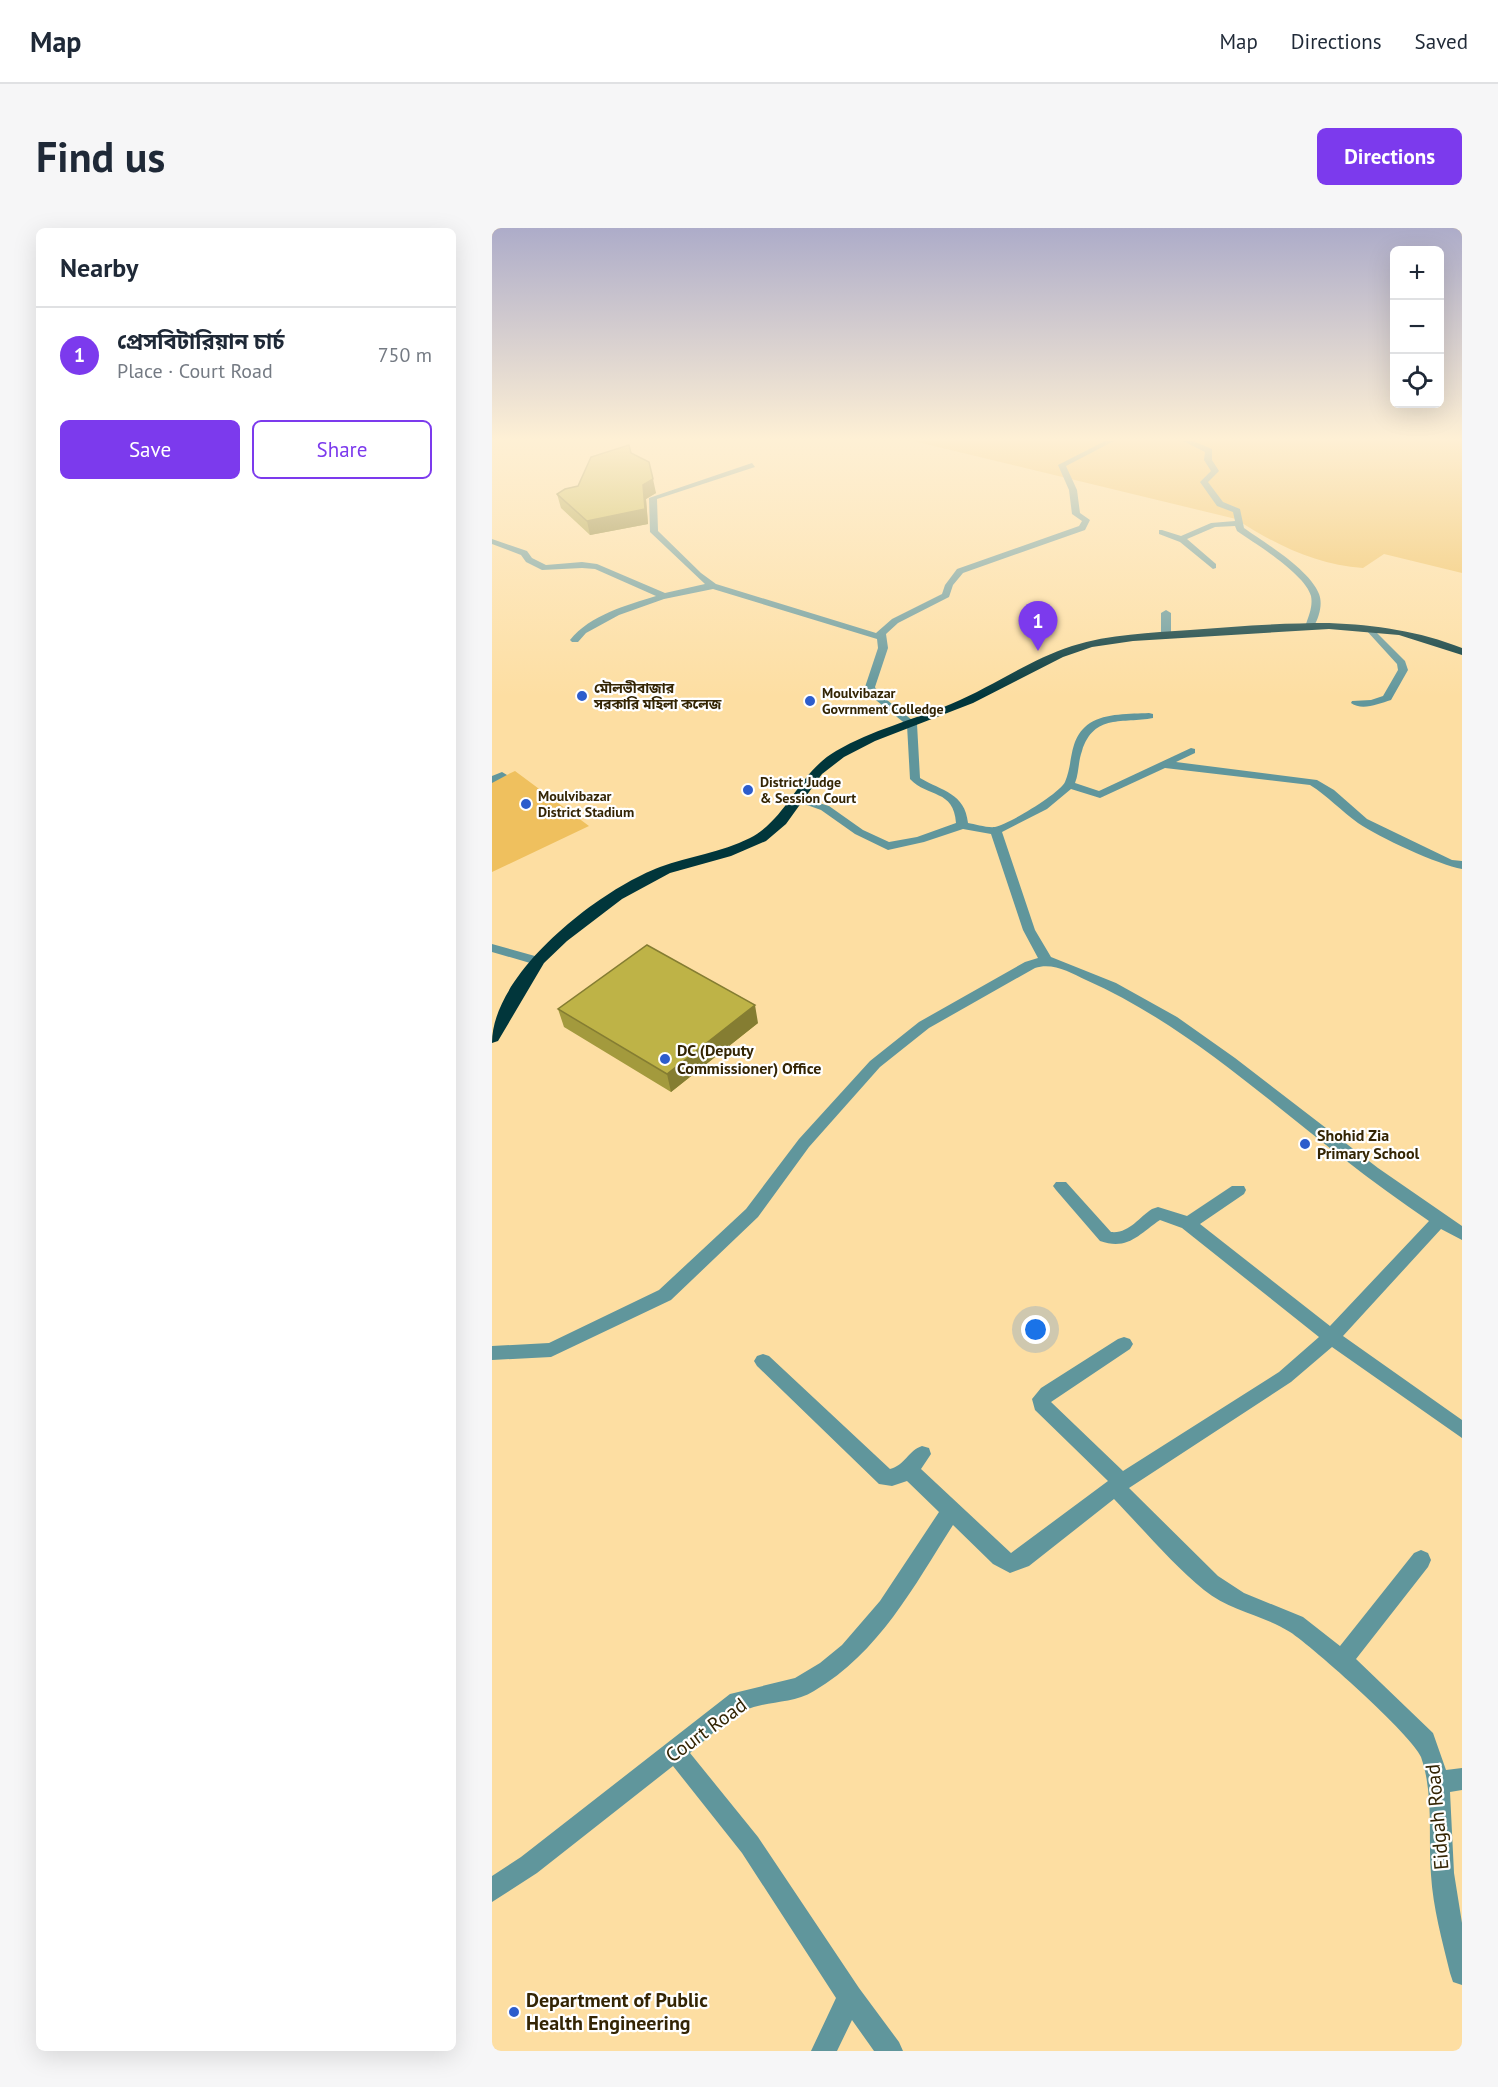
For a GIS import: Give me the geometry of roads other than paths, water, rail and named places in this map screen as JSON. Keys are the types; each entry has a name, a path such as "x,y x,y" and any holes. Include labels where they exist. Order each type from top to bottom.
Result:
{"highway":[{"path":"492,1037 537,961 563,935 662,870 762,838 783,821 815,774 825,764 848,750 971,700 1073,649 1114,640 1311,624 1432,639 1462,652"}],"street":[{"path":"654,526 654,531 698,576 713,586 879,638"},
{"path":"962,825 962,814 955,801 937,788 915,779 912,723 878,698 870,687 883,648 879,638 881,633 895,621 946,595 960,572 1083,526"},
{"path":"1181,539 1211,526"},
{"path":"1238,526 1274,553 1313,591 1316,606 1311,624"},
{"path":"1162,532 1181,539 1213,566"},
{"path":"492,542 524,553 529,560 545,568 590,566 666,597"},
{"path":"575,640 589,626 699,586 713,586"},
{"path":"1166,613 1166,635"},
{"path":"1356,703 1372,703 1387,698 1404,670 1402,663 1371,630"},
{"path":"799,800 825,808 859,832 888,846 920,840 962,825 996,831 1038,810 1068,785 1077,748 1088,730 1108,717 1149,716"},
{"path":"1068,785 1100,795 1191,751"},
{"path":"1164,764 1313,782 1330,792 1363,821 1449,863 1462,865"},
{"path":"996,831 1029,930 1046,960"},
{"path":"492,948 537,961"},
{"path":"492,1353 551,1350 665,1295 752,1213 804,1143 875,1064 924,1026 1030,965 1046,960 1114,986 1162,1013 1462,1234"},
{"path":"1061,1186 1106,1237 1116,1240 1140,1231 1158,1213 1175,1217 1188,1224 1331,1337 1462,1430"},
{"path":"1188,1224 1238,1190"},
{"path":"908,1470 950,1512 1010,1563 1022,1559 1118,1485 1285,1377 1331,1337 1440,1220"},
{"name":"Eidgah Road","path":"1124,1344 1047,1394 1041,1399 1041,1404 1210,1583 1237,1600 1296,1624 1342,1660 1425,1741 1431,1751 1437,1782 1444,1891 1462,1973"},
{"path":"763,1361 880,1473 894,1478 908,1470 922,1454"},
{"name":"Court Road","path":"492,1890 529,1865 738,1702 757,1695 802,1687 834,1667 880,1617 950,1512"},
{"path":"1342,1660 1375,1620 1383,1605 1421,1560"},
{"path":"675,1751 750,1845 850,1997 890,2051"},
{"path":"1437,1782 1462,1779"},
{"path":"825,2051 850,1997"}],"place":[{"name":"প্রেসবিটারিয়ান চার্চ","path":"1038,651"},
{"name":"মৌলভীবাজার সরকারি মহিলা কলেজ","path":"582,696"},
{"name":"Moulvibazar Govrnment Colledge","path":"810,701"},
{"name":"District Judge & Session Court","path":"748,790"},
{"name":"Moulvibazar District Stadium","path":"526,804"},
{"name":"DC (Deputy Commissioner) Office","path":"665,1059"},
{"name":"Shohid Zia Primary School","path":"1305,1144"},
{"name":"Department of Public Health Engineering","path":"514,2012"}]}
